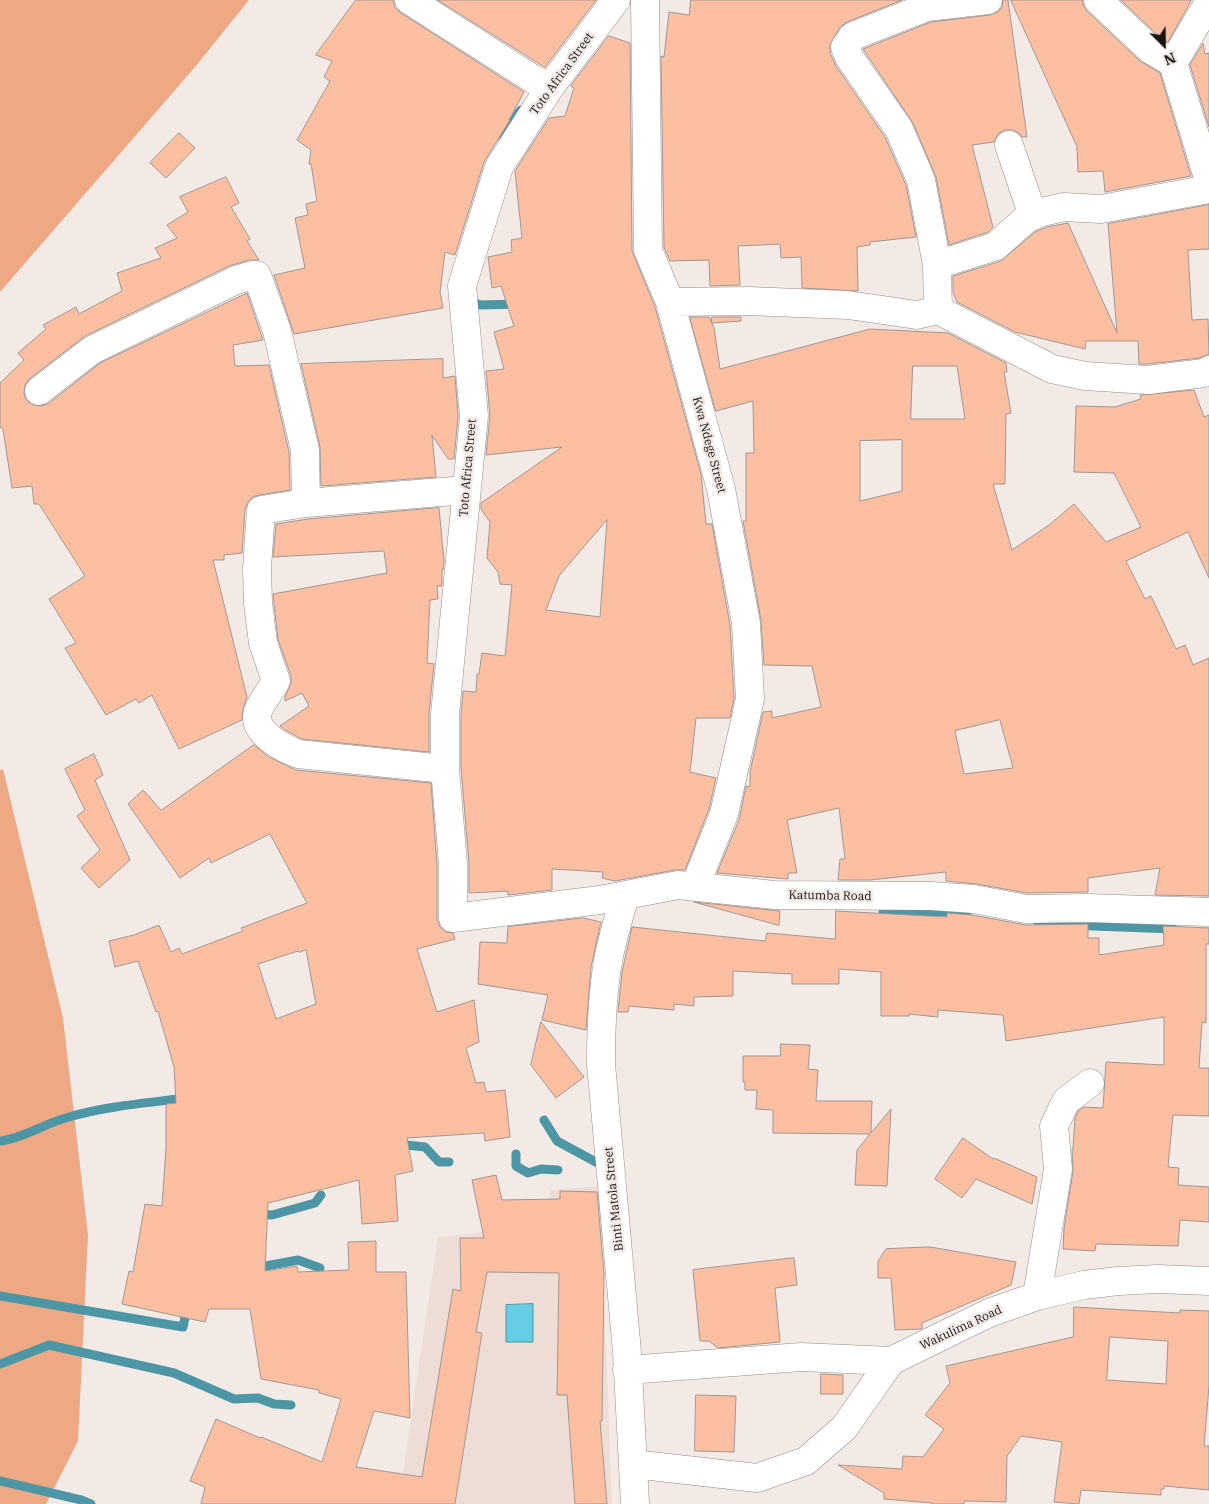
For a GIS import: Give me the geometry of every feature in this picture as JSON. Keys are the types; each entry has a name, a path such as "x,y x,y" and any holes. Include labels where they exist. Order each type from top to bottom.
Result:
{"street":[{"path":"409,0 533,79 550,87"},
{"name":"Toto Africa Street","path":"453,918 453,864 445,769 445,714 474,416 462,286 499,167 550,87 616,0"},
{"name":"Kwa Ndege Street","path":"645,0 648,250 670,302 721,490 746,623 750,699 724,814 695,886"},
{"path":"938,310 937,265 921,180 899,129 849,57 846,47 853,36 927,7 988,0"},
{"path":"1098,0 1151,50 1173,64 1209,181"},
{"path":"1173,64 1205,9 1209,6"},
{"path":"1009,145 1034,216"},
{"path":"937,265 996,246 1026,220 1042,212 1064,207 1102,209 1209,189"},
{"path":"39,391 92,350 236,280 253,275 257,276 277,331 305,450 306,503"},
{"path":"670,302 748,301 848,306 917,316 938,310 1052,369 1085,376 1148,380 1207,376"},
{"path":"445,769 298,754 281,747 266,735 259,723 258,713 276,681 263,643 258,603 257,568 261,510 306,503 466,490"},
{"name":"Katumba Road","path":"453,918 625,896 646,890 678,885 774,895 931,896 974,900 1026,910 1087,908 1209,912"},
{"name":"Binti Matola Street","path":"625,896 609,956 606,976 601,1026 601,1064 617,1223 627,1352 635,1504"},
{"path":"1038,1296 1058,1169 1054,1126 1066,1101 1090,1082"},
{"name":"Wakulima Road","path":"632,1464 757,1478 806,1461 844,1428 892,1361 989,1313 1038,1296 1084,1285 1158,1279 1209,1281"},
{"name":"Wakulima Road","path":"627,1370 801,1357 892,1361"}],"shaded area":[{"path":"0,0 249,0 195,67 0,292"},
{"path":"3,769 63,1018 88,1235 78,1441 46,1504 0,1504 0,770"},
{"path":"600,1186 612,1504 406,1504 403,1473 438,1237 546,1225 550,1190"}],"water":[{"path":"533,1304 533,1342 506,1342 506,1305"}],"building":[{"path":"356,0 393,0 395,8 401,13 524,92 510,120 484,162 455,255 445,252 440,292 443,308 294,334 274,275 305,268 295,218 308,215 306,204 317,201 311,164 309,164 311,150 297,140 330,81 324,77 332,61 316,55"},
{"path":"438,0 596,0 545,67"},
{"path":"691,0 902,0 847,22 840,27 830,45 830,53 836,66 885,137 906,185 916,237 870,242 870,245 857,247 858,291 802,288 801,257 781,258 780,244 738,246 740,285 710,286 709,260 670,261 664,247 661,56 664,57 669,12 689,15"},
{"path":"1003,0 1008,0 1027,137 1022,137 1013,130 1004,130 998,134 994,142 972,145 993,227 988,232 949,245 936,177 913,123 863,49 931,22 990,15 998,12 1002,7"},
{"path":"1011,0 1083,0 1083,5 1087,11 1140,61 1160,73 1191,176 1105,192 1103,171 1078,172 1077,147"},
{"path":"1121,0 1191,1 1168,42 1160,37"},
{"path":"609,36 630,43 632,251 655,307 701,474 706,524 712,524 730,625 734,698 730,718 696,718 690,772 716,778 709,809 685,870 675,870 615,881 602,878 603,872 552,869 552,890 508,895 508,891 469,893 469,863 461,768 463,691 476,692 477,674 479,674 482,653 505,656 512,585 500,584 498,572 487,558 490,522 481,509 481,503 562,447 486,455 490,415 486,371 504,369 494,332 514,326 501,286 492,288 488,257 512,252 511,240 522,238 515,171 549,118 565,116 574,88 571,86","holes":["607,520 600,617 546,610 559,576"]},
{"path":"1203,44 1205,54 1209,53 1209,127 1190,65"},
{"path":"179,133 195,148 166,178 150,163"},
{"path":"226,177 239,203 231,207 250,239 247,241 259,260 249,260 229,266 85,336 29,379 25,385 24,393 26,400 33,405 41,406 48,404 100,363 247,293 263,340 233,345 235,366 269,365 289,452 290,490 252,497 245,509 242,553 224,555 224,560 213,560 247,697 242,720 179,749 152,695 139,703 136,699 106,715 65,648 76,643 49,599 85,576 39,504 34,504 32,486 12,488 3,429 0,427 0,383 24,360 18,353 46,329 43,325 76,307 79,314 122,291 117,273 161,258 155,248 177,238 167,225 188,212 180,197"},
{"path":"1209,205 1209,249 1188,250 1192,320 1208,319 1209,354 1199,358 1139,364 1138,341 1086,341 1085,349 1015,332 957,302 953,292 953,276 1001,261 1035,232 1047,227 1068,223 1117,333 1108,224"},
{"path":"690,317 709,317 714,328 720,369 870,329 948,333 1006,363 1007,372 1004,372 1011,413 1006,414 1005,484 993,484 1012,550 1049,525 1074,504 1106,542 1141,527 1114,473 1074,472 1076,406 1115,407 1141,399 1140,395 1194,390 1204,417 1209,415 1209,578 1188,532 1126,561 1145,599 1151,596 1176,649 1185,645 1193,665 1209,658 1209,896 1155,895 1160,868 1088,878 1088,892 1027,893 977,884 946,881 946,872 870,880 838,880 840,859 845,859 839,808 787,820 797,873 788,873 788,879 717,873 739,820 746,786 750,787 750,772 763,712 772,711 772,718 821,707 812,666 764,665 761,620 743,521 746,521 746,453 754,453 753,401 716,411","holes":["913,366 957,366 965,419 911,419","902,440 902,491 860,501 860,441","1000,720 1013,768 964,774 955,731"]},
{"path":"712,317 741,317 741,321 712,323"},
{"path":"443,359 443,378 455,376 458,416 454,459 448,459 432,435 436,477 321,486 320,447 301,364"},
{"path":"439,508 444,561 442,586 437,586 438,599 430,600 427,663 434,664 429,713 429,752 302,739 285,730 280,726 309,706 302,693 285,701 291,683 291,676 278,639 273,594 387,573 384,551 273,557 276,524 308,519"},
{"path":"254,745 269,757 296,770 431,783 437,865 437,919 440,927 446,932 453,933 455,939 417,949 437,1012 474,1000 479,1042 466,1048 476,1083 484,1082 486,1092 505,1090 510,1137 485,1141 484,1133 407,1138 413,1171 395,1175 398,1221 362,1224 359,1180 268,1203 265,1271 297,1266 298,1272 349,1270 348,1242 376,1241 376,1272 406,1272 410,1418 374,1411 356,1467 422,1477 453,1289 461,1291 460,1238 484,1238 472,1180 496,1175 502,1200 560,1199 560,1191 597,1192 604,1274 602,1421 600,1421 607,1504 575,1504 567,1395 557,1395 559,1273 487,1272 476,1332 482,1333 455,1504 201,1504 205,1487 190,1481 216,1419 322,1462 341,1399 319,1393 319,1390 261,1379 250,1309 209,1309 205,1322 122,1304 129,1271 133,1272 145,1204 162,1206 166,1148 166,1104 176,1103 174,1067 158,1011 156,1012 138,961 115,967 109,941 134,935 159,925 171,952 179,948 182,954 243,931 241,928 307,903 270,834 211,863 209,858 180,878 128,804 143,790 161,810","holes":["306,950 316,1004 276,1019 258,964"]},
{"path":"94,754 103,775 95,780 130,860 99,888 81,868 100,850 77,816 85,810 65,769"},
{"path":"694,902 780,911 779,925"},
{"path":"836,911 947,917 947,913 972,915 1026,925 1088,924 1088,938 1099,938 1099,955 1164,945 1163,926 1209,928 1209,944 1206,944 1206,1023 1202,1022 1199,1068 1209,1068 1209,1116 1173,1115 1168,1167 1179,1168 1178,1185 1209,1187 1209,1222 1180,1220 1178,1246 1096,1244 1095,1251 1063,1249 1064,1228 1073,1171 1072,1149 1075,1118 1078,1111 1084,1107 1103,1108 1106,1062 1164,1065 1164,1017 1006,1041 1003,1015 938,1010 938,1017 909,1014 909,1016 881,1016 881,972 839,969 839,984 792,984 792,974 733,971 733,996 694,997 694,1006 674,1004 674,1010 629,1006 628,1012 618,1012 622,972 632,927 765,941 767,933 835,939"},
{"path":"583,918 601,922 591,967 586,1030 542,1020 548,995 478,984 480,942 507,943 508,927"},
{"path":"541,1022 584,1077 556,1098 531,1065"},
{"path":"781,1044 810,1045 808,1069 818,1070 816,1101 872,1101 871,1133 891,1109 887,1186 855,1185 857,1150 870,1134 773,1133 773,1110 756,1109 757,1090 745,1090 745,1082 743,1082 743,1056 780,1056"},
{"path":"963,1138 993,1159 1037,1177 1032,1204 976,1179 962,1198 935,1179"},
{"path":"930,1247 1016,1262 1011,1285 922,1323 922,1329 895,1330 891,1278 878,1278 878,1261 886,1249"},
{"path":"794,1258 797,1285 775,1288 780,1342 718,1348 709,1341 700,1341 693,1270"},
{"path":"1074,1307 1180,1313 1180,1310 1209,1311 1209,1386 1204,1446 1209,1446 1209,1490 1164,1486 1164,1489 1161,1489 1161,1495 1081,1490 1079,1504 1054,1502 1062,1442 1021,1436 1007,1456 1006,1502 964,1501 964,1504 932,1504 884,1499 884,1493 838,1465 902,1469 903,1456 923,1457 944,1429 925,1415 950,1383 946,1366 1073,1337","holes":["1110,1337 1168,1341 1166,1384 1107,1380"]},
{"path":"821,1374 843,1375 843,1394 821,1394"},
{"path":"696,1395 736,1396 734,1452 695,1451"}],"waterway":[{"path":"503,142 508,125 521,110"},
{"path":"468,300 480,305 519,304"},
{"path":"883,912 967,912"},
{"path":"1037,921 1066,925 1174,929"},
{"path":"0,1141 18,1137 83,1113 127,1105 186,1098"},
{"path":"544,1120 557,1141 605,1167"},
{"path":"397,1144 425,1147 439,1162 449,1162"},
{"path":"516,1154 516,1166 528,1173 541,1169 558,1170"},
{"path":"257,1214 272,1215 315,1203 321,1195"},
{"path":"255,1268 298,1260 320,1268"},
{"path":"0,1296 183,1327 187,1308"},
{"path":"0,1364 49,1345 174,1373 234,1399 258,1398 274,1404 291,1405"},
{"path":"0,1481 91,1504"}]}
